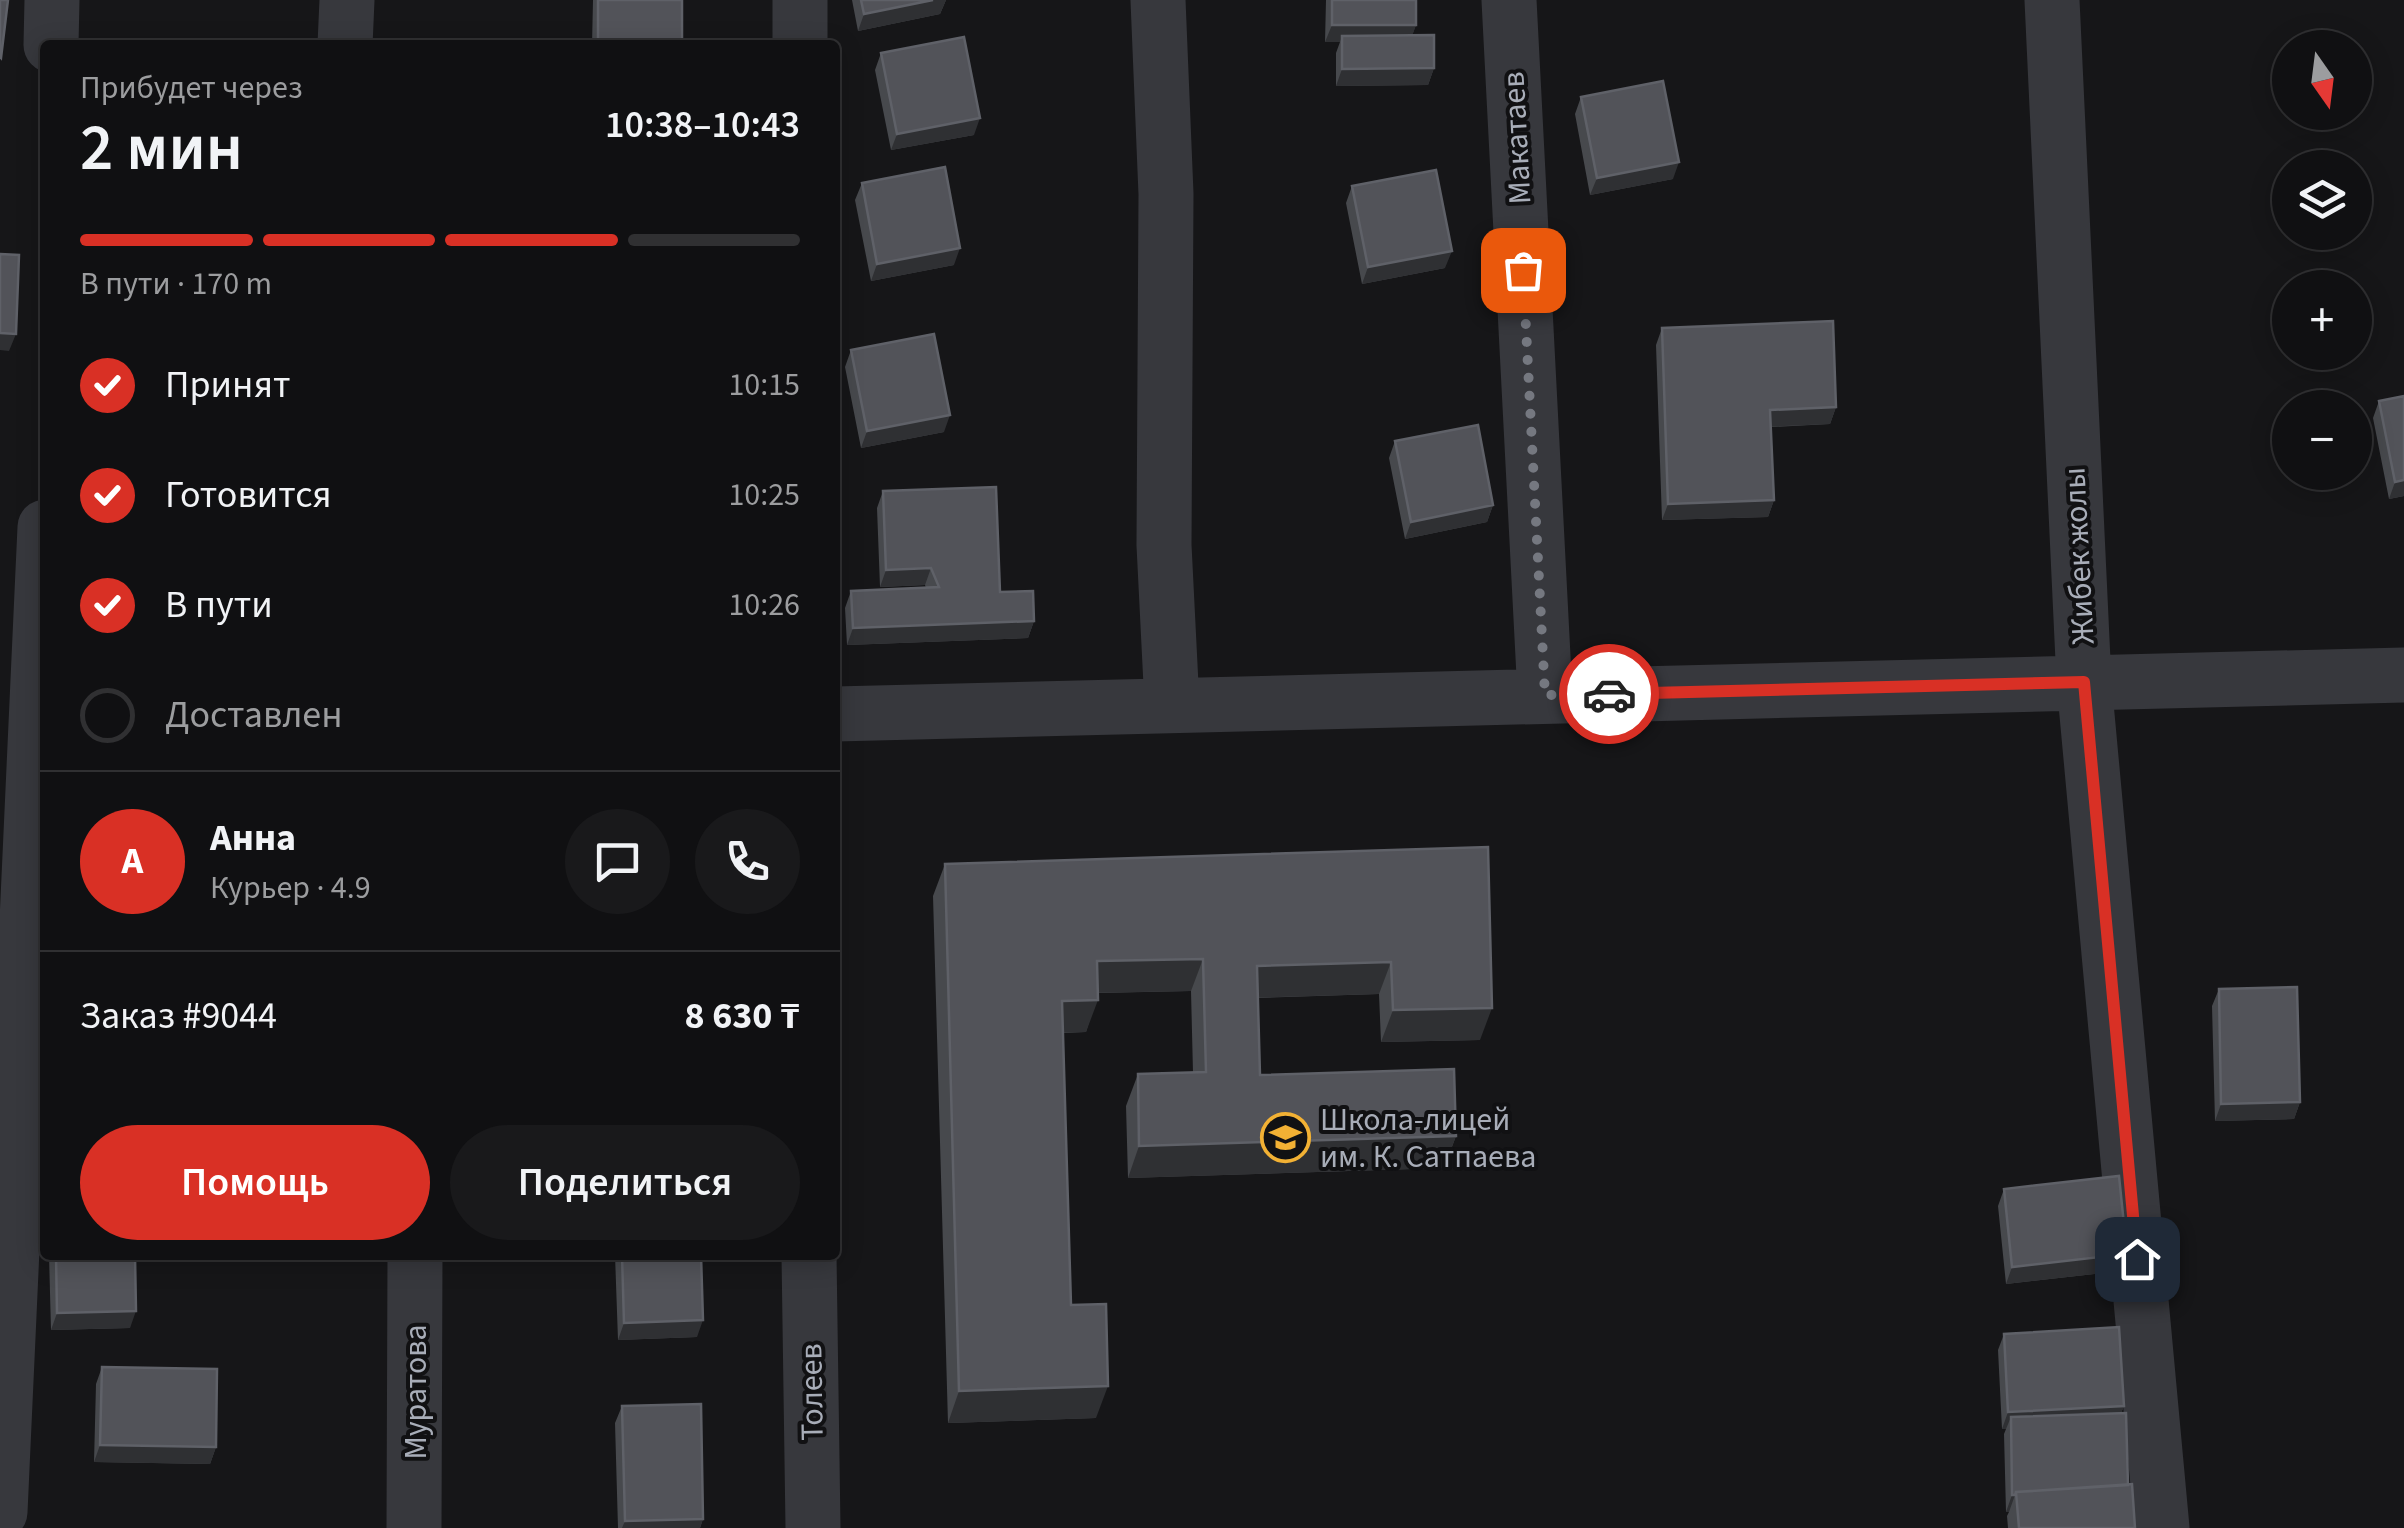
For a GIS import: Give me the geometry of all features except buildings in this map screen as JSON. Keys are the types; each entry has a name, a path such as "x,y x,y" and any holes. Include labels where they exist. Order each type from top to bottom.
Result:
{"street":[{"path":"52,0 52,40"},
{"path":"345,40 346,0"},
{"path":"800,0 800,40"},
{"path":"1158,0 1166,194 1164,545 1172,705"},
{"name":"Макатаев","path":"1509,0 1545,695"},
{"name":"Жибек жолы","path":"2052,0 2084,682 2162,1528"},
{"path":"0,1512 40,636"},
{"path":"840,714 2404,675"},
{"name":"Муратова","path":"414,1528 416,1260"},
{"name":"Толеев","path":"809,1260 814,1528"}],"way so far":[{"path":"1523,270 1545,695 1609,694"}],"place":[{"name":"Школа-лицей им. К. Сатпаева","path":"1285,1137"}],"route":[{"path":"1609,694 2084,682 2137,1259"}]}
